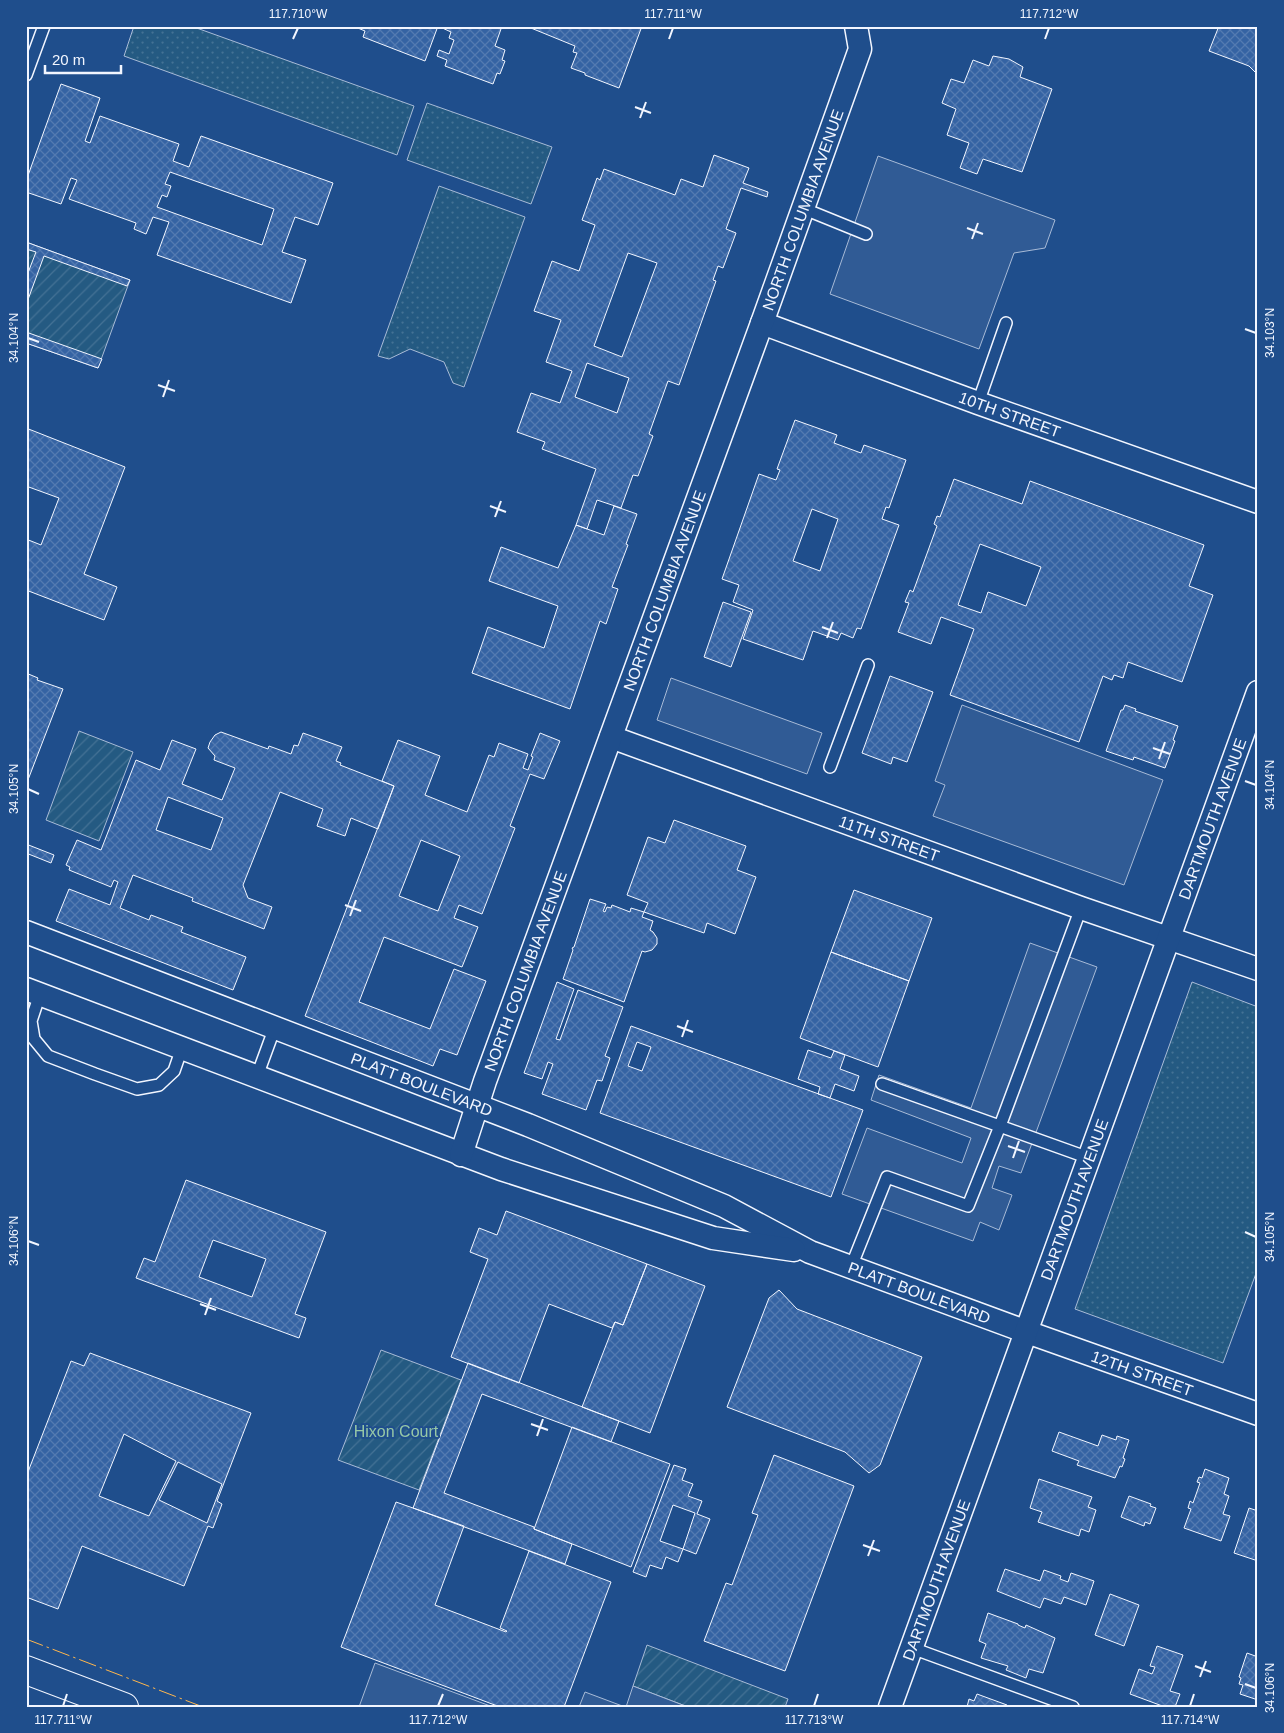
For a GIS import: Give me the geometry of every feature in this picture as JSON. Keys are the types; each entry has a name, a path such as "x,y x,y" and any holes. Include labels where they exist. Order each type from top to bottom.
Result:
{"main road":[{"path":"26,1670 124,1707"}],"street":[{"name":"NORTH COLUMBIA AVENUE","path":"461,1155 485,1081 860,49 856,26"},
{"name":"10TH STREET","path":"762,323 978,403 1258,502"},
{"name":"DARTMOUTH AVENUE","path":"890,1707 1258,692"},
{"name":"11TH STREET","path":"611,737 1081,908 1258,969"},
{"name":"PLATT BOULEVARD","path":"26,932 478,1105 724,1206 810,1252 1027,1332"},
{"name":"PLATT BOULEVARD","path":"33,991 500,1169 713,1238 810,1252"},
{"name":"12TH STREET","path":"1027,1332 1258,1414"}],"lane":[{"path":"26,76 44,26"},
{"path":"802,208 866,234"},
{"path":"978,403 1006,323"},
{"path":"830,766 868,665"},
{"path":"852,1267 886,1177 968,1206 1000,1126 1081,908"},
{"path":"33,991 31,1021 34,1039 48,1056 137,1089 159,1085 174,1072 182,1048"},
{"path":"257,1076 274,1027"},
{"path":"882,1084 1089,1158"},
{"path":"912,1648 1073,1707"}],"green space":[{"path":"134,26 191,26 414,106 397,155 124,56"},
{"path":"427,103 552,147 531,204 407,160"},
{"path":"439,186 525,217 464,387 453,383 444,362 410,349 389,359 378,356"},
{"path":"26,242 130,280 98,368 26,343"},
{"path":"79,731 133,752 99,841 46,820"},
{"path":"1192,982 1258,1007 1258,1268 1223,1363 1075,1309"},
{"name":"Hixon Court","path":"381,1350 461,1380 419,1490 338,1460"},
{"path":"647,1645 788,1699 785,1707 688,1707 633,1686"}],"shaded area":[{"path":"878,156 1055,220 1045,248 1014,253 979,349 830,294"},
{"path":"671,678 822,733 807,774 657,720"},
{"path":"962,705 1163,780 1124,885 933,816 945,785 935,781"},
{"path":"1030,943 1097,967 1021,1173 999,1166 992,1188 1012,1195 999,1230 980,1222 973,1241 842,1194 867,1128 962,1163 971,1138 871,1100 879,1075 971,1108"},
{"path":"375,1663 493,1707 359,1707"},
{"path":"633,1686 688,1707 626,1707"},
{"path":"585,1692 625,1707 579,1707"}],"building":[{"path":"353,26 438,26 425,61 363,37 365,31"},
{"path":"438,26 502,26 495,46 505,50 502,60 505,61 500,74 497,73 493,84 445,66 447,60 437,56 439,50 449,54 454,40 449,38 451,32"},
{"path":"526,26 642,26 619,88 571,68 577,53 573,52 575,46"},
{"path":"1219,26 1258,26 1258,75 1249,66 1209,51"},
{"path":"993,56 1009,59 1023,67 1020,77 1052,89 1022,172 983,159 977,174 960,168 969,143 947,135 956,109 942,103 951,79 964,83 973,60 989,66"},
{"path":"61,84 100,98 85,141 90,143 100,116 179,144 173,161 189,167 201,136 333,183 318,225 295,217 282,252 306,260 291,303 157,255 169,222 153,217 146,234 134,229 136,223 69,199 77,180 71,178 61,204 26,192 26,181","holes":["170,172 274,209 262,245 157,207 162,195 167,197 171,186 165,184"]},
{"path":"714,155 749,168 743,183 768,192 767,197 741,188 726,229 736,233 723,268 718,266 713,280 716,281 679,385 668,381 649,434 653,436 638,476 633,475 621,508 597,500 587,529 576,525 596,469 542,449 545,442 517,432 531,393 560,403 572,371 546,362 561,320 534,311 552,261 579,271 595,225 582,220 597,178 600,180 604,169 675,195 681,179 703,187","holes":["628,253 657,263 622,357 594,346","587,363 629,378 617,413 575,397"]},
{"path":"26,242 130,280 127,286 44,256 26,305 26,278 36,252 26,249"},
{"path":"26,332 102,359 98,368 26,343"},
{"path":"795,420 837,435 834,443 861,453 864,445 906,460 889,508 886,507 882,519 899,525 861,629 857,628 853,638 841,633 838,640 813,631 803,660 743,639 753,610 733,602 739,585 722,579 759,474 776,480 780,470 777,469","holes":["812,509 838,519 820,571 793,561"]},
{"path":"26,428 125,467 84,574 117,587 104,620 26,590 26,539 41,545 59,498 26,486"},
{"path":"954,479 1022,504 1030,481 1204,545 1189,586 1213,595 1182,682 1128,662 1123,678 1114,675 1112,680 1103,676 1079,742 950,695 974,629 941,617 931,644 898,632 909,603 905,602 910,590 913,592 937,526 934,524 937,516 940,517","holes":["980,544 1041,567 1026,606 988,592 981,613 958,605"]},
{"path":"614,506 637,514 626,544 628,545 612,587 618,589 606,624 600,621 570,709 472,673 488,627 544,648 558,606 489,581 501,547 558,568 576,525 604,535"},
{"path":"723,602 751,612 731,667 704,657"},
{"path":"26,673 38,678 37,680 63,689 26,785"},
{"path":"890,676 933,692 907,762 893,757 891,764 862,753"},
{"path":"1125,705 1136,709 1135,711 1178,726 1173,740 1175,741 1165,768 1134,757 1133,760 1106,751 1121,710 1123,710"},
{"path":"221,732 268,749 269,746 291,754 294,745 298,746 303,733 342,747 336,761 341,763 340,765 394,786 378,829 351,818 345,836 317,826 323,809 280,792 243,885 248,898 272,907 264,929 192,901 193,898 133,875 120,908 149,920 151,915 183,927 181,932 246,957 233,990 56,921 69,889 110,905 118,882 114,880 111,887 69,870 70,867 66,865 77,840 101,850 136,760 160,770 172,740 196,749 182,784 222,800 235,768 214,760 215,756 208,748 215,735","holes":["168,797 223,818 211,850 156,830"]},
{"path":"540,733 560,741 544,779 530,774 510,826 515,828 482,914 459,905 454,918 478,927 462,967 384,937 359,1002 430,1029 454,969 486,981 457,1055 440,1049 433,1066 305,1016 394,786 382,781 398,740 440,756 425,795 467,812 489,755 494,757 499,743 528,754 523,768 528,770 533,757 531,756","holes":["421,840 460,856 438,911 399,896"]},
{"path":"674,820 746,846 737,870 756,877 735,934 707,923 704,933 644,912 648,903 627,895 648,837 665,843"},
{"path":"26,844 54,855 51,863 26,853"},
{"path":"854,890 932,918 909,981 831,952"},
{"path":"590,899 606,904 603,911 605,912 607,907 611,908 612,905 630,912 631,908 644,912 642,917 653,921 650,930 657,938 657,944 652,950 642,951 624,1002 563,979"},
{"path":"831,952 909,981 878,1067 800,1038"},
{"path":"557,982 574,989 556,1039 560,1040 578,990 623,1007 605,1056 610,1058 602,1081 597,1080 586,1110 542,1094 553,1064 548,1062 542,1079 524,1073"},
{"path":"631,1026 863,1110 831,1197 600,1113","holes":["637,1042 651,1047 642,1071 628,1066"]},
{"path":"808,1050 831,1058 834,1051 845,1055 840,1069 859,1076 854,1091 835,1084 830,1098 818,1094 820,1087 798,1079"},
{"path":"186,1180 326,1232 295,1314 306,1318 299,1338 136,1278 144,1258 155,1262","holes":["213,1240 266,1259 252,1297 199,1277"]},
{"path":"506,1211 647,1264 623,1325 615,1322 612,1328 549,1304 519,1383 451,1357 488,1259 470,1252 479,1228 497,1235"},
{"path":"647,1264 705,1286 650,1433 582,1407 615,1322 623,1325"},
{"path":"779,1290 797,1309 922,1357 880,1465 869,1473 845,1452 727,1407 769,1298"},
{"path":"90,1353 251,1413 217,1501 222,1504 213,1528 208,1526 184,1586 82,1546 58,1609 26,1597 26,1477 71,1361 84,1366","holes":["124,1434 176,1461 149,1516 99,1496"]},
{"path":"468,1363 619,1421 611,1442 482,1394 444,1493 534,1527 534,1529 572,1544 565,1564 413,1508"},
{"path":"572,1427 670,1464 631,1567 534,1529"},
{"path":"1059,1432 1098,1446 1102,1435 1116,1440 1117,1436 1129,1440 1123,1458 1125,1459 1115,1478 1077,1465 1079,1461 1052,1451"},
{"path":"774,1455 854,1486 785,1671 704,1641 726,1583 732,1585 758,1515 752,1513"},
{"path":"178,1462 222,1484 207,1523 159,1500"},
{"path":"674,1465 686,1469 682,1480 693,1484 688,1496 702,1501 697,1514 710,1519 696,1554 683,1549 678,1562 666,1557 662,1569 650,1565 646,1577 633,1572","holes":["673,1505 695,1513 683,1549 660,1541"]},
{"path":"1205,1469 1229,1478 1224,1494 1229,1496 1223,1514 1230,1516 1221,1541 1184,1528 1191,1509 1188,1508 1190,1501 1193,1503 1200,1483 1197,1482 1199,1477 1202,1478"},
{"path":"1039,1479 1092,1497 1088,1507 1096,1510 1089,1532 1081,1529 1079,1536 1038,1522 1042,1512 1030,1508"},
{"path":"1129,1496 1151,1504 1150,1506 1156,1508 1150,1524 1145,1522 1144,1526 1121,1517"},
{"path":"396,1502 464,1526 435,1605 506,1632 500,1628 529,1551 611,1582 564,1707 500,1707 341,1647"},
{"path":"1249,1508 1258,1511 1258,1561 1234,1553"},
{"path":"1005,1569 1040,1581 1044,1570 1061,1576 1060,1579 1068,1582 1071,1573 1094,1581 1086,1605 1064,1597 1061,1604 1044,1598 1040,1608 997,1591"},
{"path":"1110,1594 1139,1605 1124,1646 1095,1635"},
{"path":"988,1613 1025,1628 1026,1625 1055,1638 1043,1673 1029,1669 1026,1678 1006,1670 1008,1666 981,1658 986,1644 979,1641"},
{"path":"1157,1646 1183,1655 1170,1691 1180,1694 1175,1707 1165,1707 1130,1694 1139,1669 1152,1674 1155,1667 1150,1666"},
{"path":"1247,1653 1258,1657 1258,1700 1240,1694 1243,1685 1239,1684 1241,1678 1239,1677"},
{"path":"977,1694 1007,1705 1006,1707 967,1707 969,1699 974,1701"}],"power":[{"path":"26,1639 203,1707"}]}
